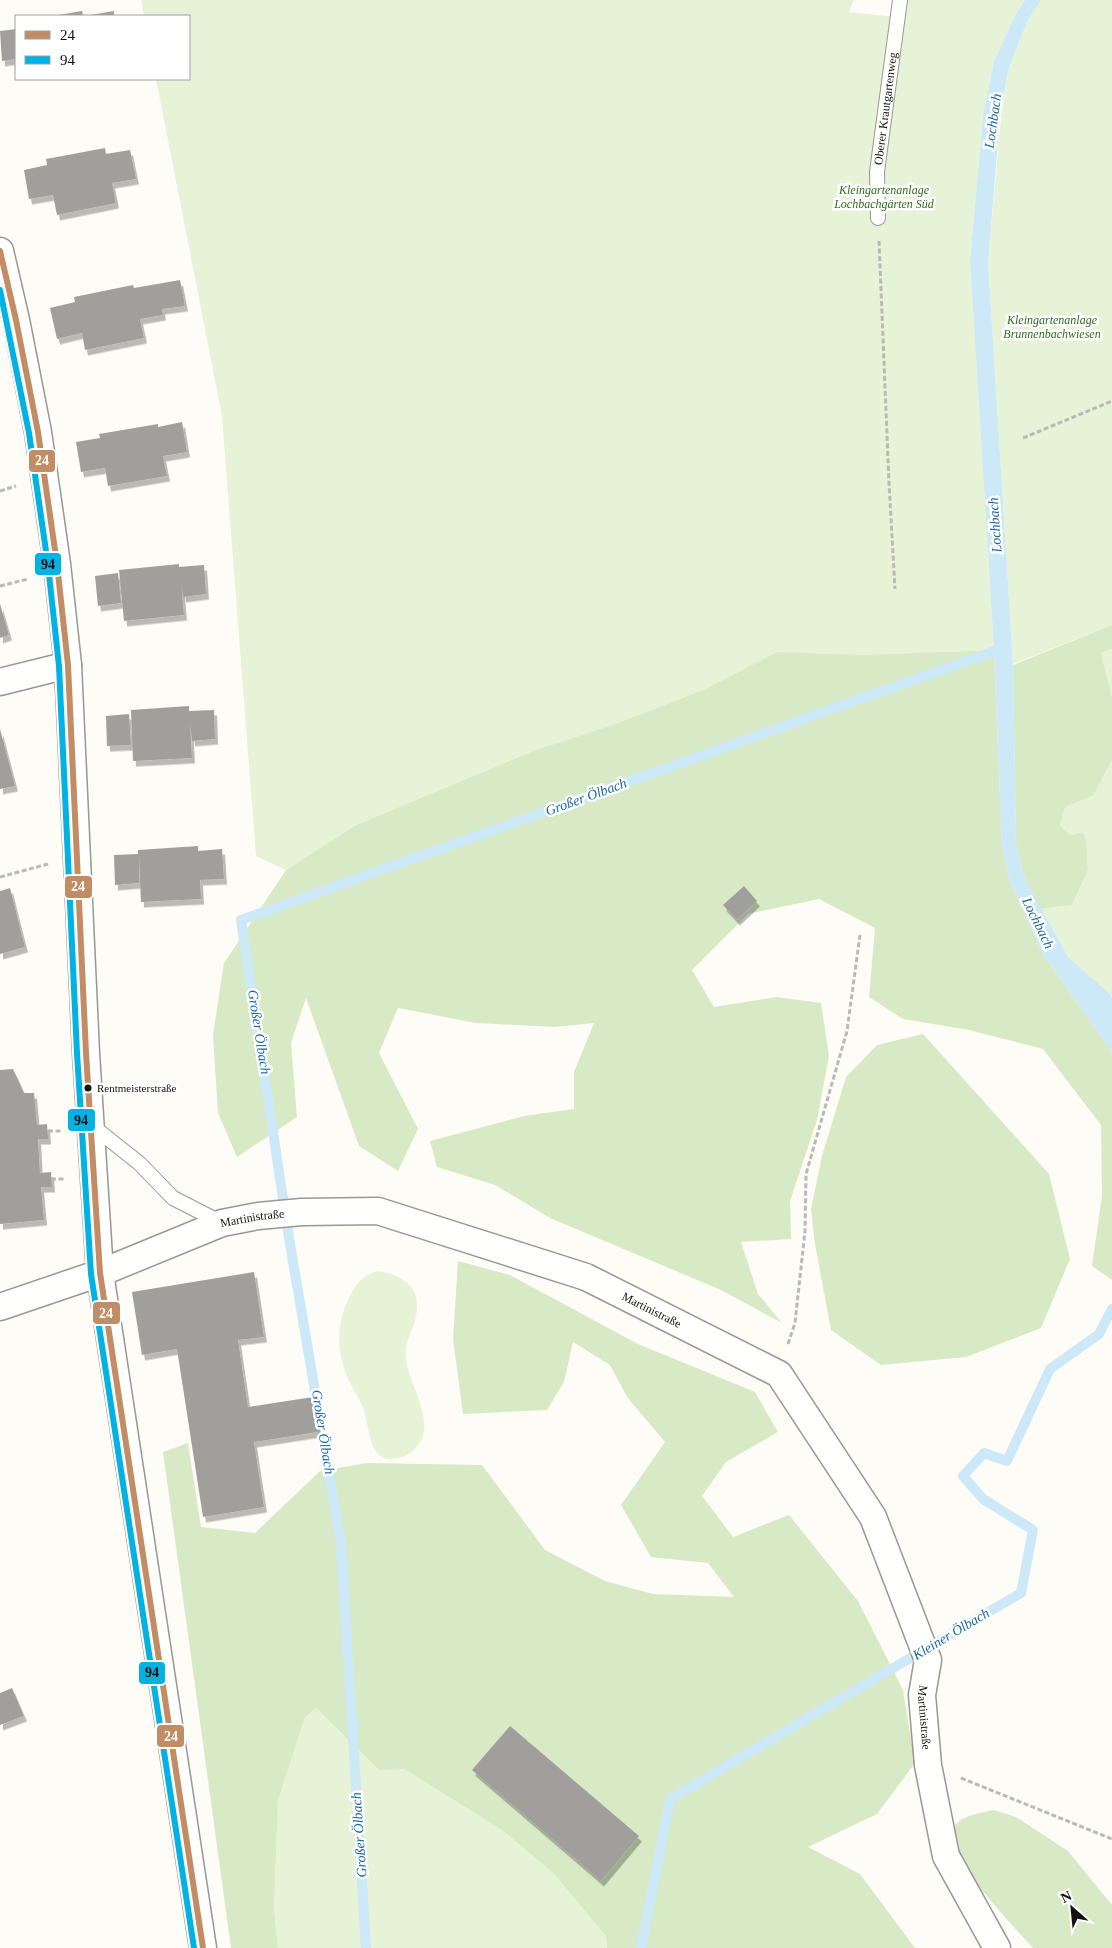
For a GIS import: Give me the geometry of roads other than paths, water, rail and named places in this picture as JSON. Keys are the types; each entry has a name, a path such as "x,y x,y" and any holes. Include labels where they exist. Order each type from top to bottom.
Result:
{"street":[{"path":"0,251 16,320 39,442 56,555 68,664 100,1273 203,1948"},
{"path":"0,682 68,664"},
{"name":"Martinistraße","path":"100,1273 222,1223 258,1216 302,1212 378,1211 586,1277 779,1374 872,1517 924,1650 922,1695 928,1765 946,1856 997,1948"},
{"path":"0,1307 100,1273"}],"lane":[{"name":"Oberer Krautgartenweg","path":"878,218 877,172 900,0"},
{"path":"91,1125 138,1163 173,1198 222,1223"}],"water":[{"name":"Lochbach","path":"1025,0 1041,0 1028,20 1009,67 1000,118 988,262 1013,664 1016,844 1025,879 1068,957 1108,992 1112,998 1112,1052 1043,954 1009,879 1002,846 994,650 970,261 983,116 994,61 1016,14"}],"waterway":[{"name":"Großer Ölbach","path":"366,1948 341,1544 289,1238 241,920 1003,648"},
{"name":"Kleiner Ölbach","path":"641,1948 670,1799 1021,1593 1033,1530 983,1499 963,1476 984,1453 1007,1461 1050,1369 1099,1334 1112,1309"}],"place":[{"name":"Rentmeisterstraße","path":"88,1088"}],"park label":[{"name":"Kleingartenanlage Lochbachgärten Süd","path":"884,197"},
{"name":"Kleingartenanlage Brunnenbachwiesen","path":"1052,327"}]}
